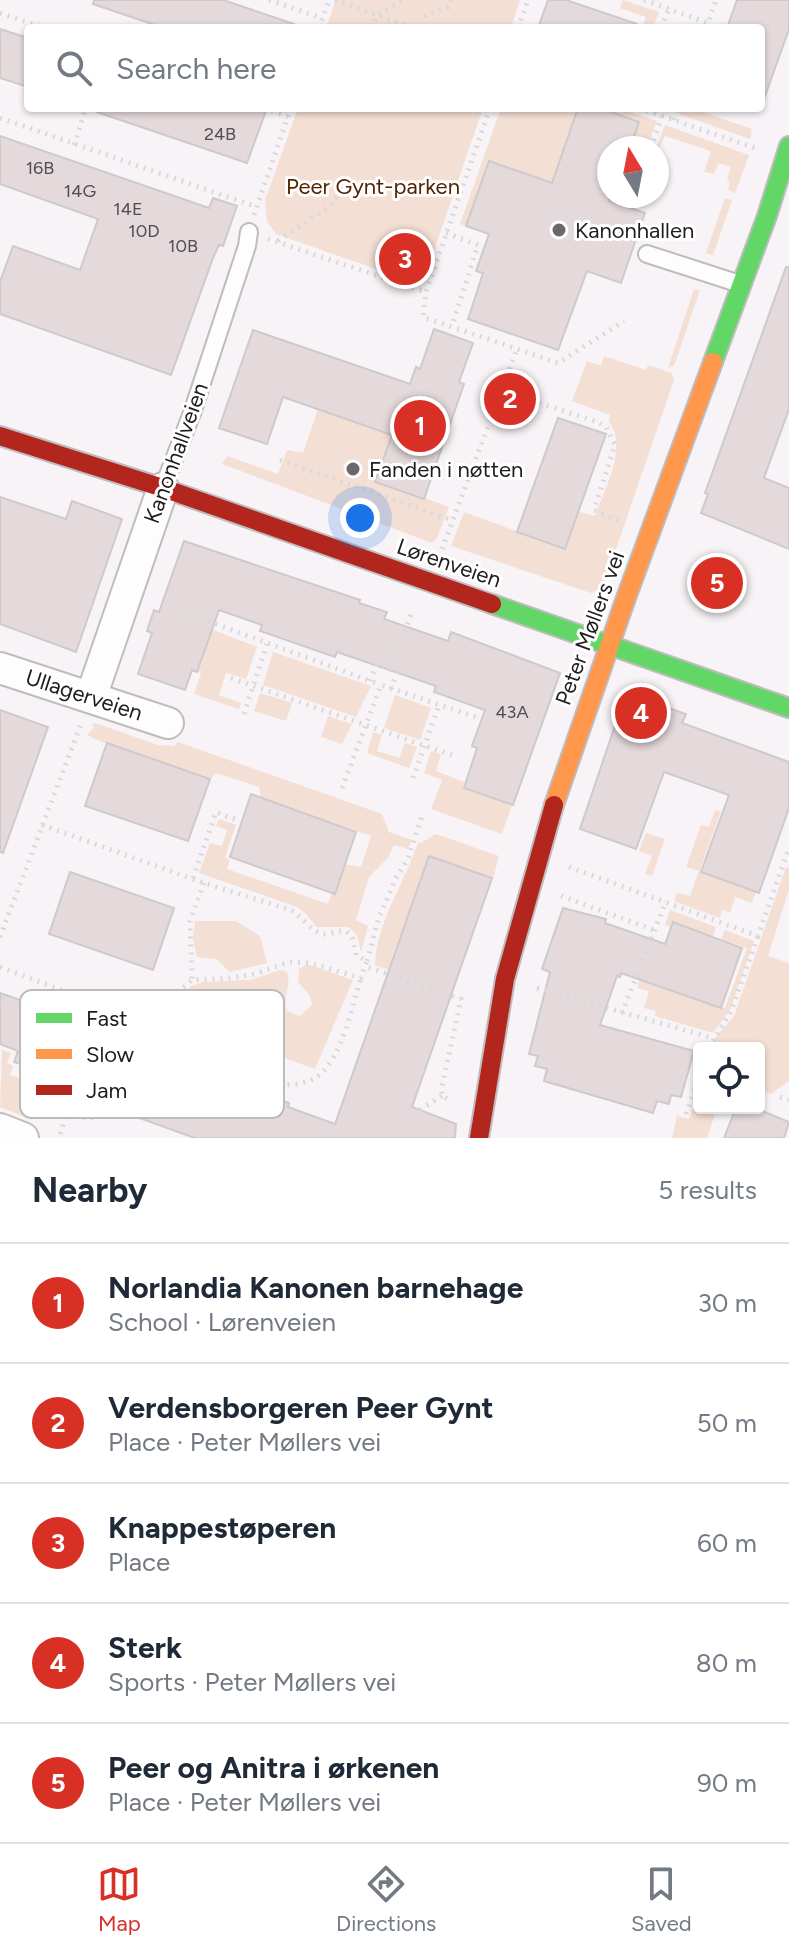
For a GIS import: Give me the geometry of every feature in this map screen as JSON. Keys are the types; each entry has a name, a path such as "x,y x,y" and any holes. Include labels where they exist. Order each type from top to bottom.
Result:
{"street":[{"name":"Peter Møllers vei","path":"479,1138 505,979 546,829 609,645 742,284 778,219 789,146"},
{"name":"Lørenveien","path":"0,436 163,488 789,708"},
{"name":"Kanonhallveien","path":"91,697 163,488"},
{"name":"Ullagerveien","path":"0,668 168,723"},
{"path":"0,1129 23,1138"}],"lane":[{"name":"Kanonhallveien","path":"163,488 192,413 249,232"},
{"path":"647,254 742,284"}],"path":[{"path":"269,0 322,18"},
{"path":"320,24 329,0"},
{"path":"335,0 402,24"},
{"path":"373,24 378,15 404,0"},
{"path":"424,16 448,7 451,0"},
{"path":"519,24 528,0"},
{"path":"644,0 703,24"},
{"path":"708,24 716,0"},
{"path":"663,24 669,9"},
{"path":"0,13 32,24"},
{"path":"74,145 85,112"},
{"path":"275,112 288,117"},
{"path":"290,112 249,232 426,292"},
{"path":"489,112 426,292 423,317 558,363 624,321"},
{"path":"650,112 761,150"},
{"path":"674,120 677,112"},
{"path":"655,136 662,116"},
{"path":"0,118 257,207"},
{"path":"277,242 331,205 343,189"},
{"path":"446,233 478,245 452,326"},
{"path":"442,549 517,349"},
{"path":"501,391 606,427 615,445 594,510 631,525"},
{"path":"280,460 452,520"},
{"path":"178,610 476,717"},
{"path":"390,669 412,612"},
{"path":"244,714 267,644"},
{"path":"370,681 377,664 397,672 391,689"},
{"path":"231,678 457,757"},
{"path":"342,788 381,685"},
{"path":"0,937 91,697"},
{"path":"413,778 439,705"},
{"path":"193,878 216,812 237,820"},
{"path":"284,1085 298,1085 318,1076 332,1060 379,917 408,859 422,816"},
{"path":"42,825 204,883 291,910 320,933 346,931 352,936 356,955 366,963 461,999 442,1096"},
{"path":"711,1042 731,1011 789,848"},
{"path":"562,864 758,936"},
{"path":"192,980 190,921 204,883"},
{"path":"553,893 654,930"},
{"path":"622,1013 666,901"},
{"path":"181,990 192,980 255,974 289,962 309,963 361,978"},
{"path":"0,967 61,990"},
{"path":"505,979 713,1038"},
{"path":"0,1005 4,995"},
{"path":"686,1114 693,1094"},
{"path":"442,1096 461,1103"},
{"path":"420,1110 442,1096"},
{"path":"780,1097 789,1100"},
{"path":"60,1134 65,1118"}],"green space":[{"path":"336,0 520,0 512,24 327,24"},
{"path":"623,0 659,12 654,24 644,24 646,17 620,8"},
{"name":"Peer Gynt-parken","path":"297,112 482,112 428,268 416,275 404,279 276,234 267,221 265,200"},
{"path":"500,112 577,112 551,183 489,161 466,226 460,224"},
{"path":"601,112 631,112 657,121 651,136 619,136"},
{"path":"703,112 752,129 750,139 679,114"},
{"path":"665,125 749,155 735,193 728,190 730,182 727,179 731,167 718,163 714,174 704,172 711,151 661,136"},
{"path":"725,198 732,200 713,255 706,253"},
{"path":"694,289 700,290 674,366 668,368"},
{"path":"604,356 646,370 648,365 672,373 674,380 603,587 591,593 451,546 464,512 565,549 579,512 595,516 616,456 614,432 610,415 572,401 587,361 601,366"},
{"path":"318,409 391,435 376,480 449,507 432,543 222,464 227,456 278,474 287,450 303,453"},
{"path":"211,629 257,647 246,679 226,673 219,695 241,703 239,709 194,694 201,673 197,671"},
{"path":"273,652 371,686 356,717 263,685"},
{"path":"260,693 292,703 286,721 254,711"},
{"path":"395,695 431,708 420,740 384,728"},
{"path":"328,716 352,724 342,744 321,737"},
{"path":"91,724 158,745 174,746 178,742 382,814 389,832 412,840 408,849 394,845 388,858 369,877 356,920 368,926 361,952 357,935 349,927 317,927 297,907 199,873 210,843 222,846 227,830 216,826 219,819 236,825 225,857 230,860 227,869 328,904 343,864 361,867 371,836 261,798 259,787 216,773 210,779 99,741 87,735 94,727"},
{"path":"373,732 382,735 377,751 399,758 405,743 417,747 409,768 367,753"},
{"path":"431,751 441,754 436,771 464,782 463,788 512,805 502,834 431,809 442,780 424,773"},
{"path":"715,810 721,811 700,870 756,891 752,903 735,897 730,913 722,909 720,918 674,901 677,893 690,896 699,871 686,867 701,825 709,827"},
{"path":"646,833 665,839 652,876 645,874 652,856 639,851"},
{"path":"436,834 499,856 493,879 428,860 391,960 455,982 452,992 375,965 386,917 418,842"},
{"path":"786,867 789,868 789,889 768,956 789,963 789,1081 771,1094 765,1092 765,1042 713,1042 734,1016"},
{"path":"670,910 716,927 713,936 678,924 676,929 665,925"},
{"path":"195,921 236,921 260,936 267,963 230,972 216,959 197,957 193,938"},
{"path":"725,930 754,941 730,1010 713,1033 655,1016 656,1011 644,1008 649,991 637,988 649,948 658,950 660,942 670,946 656,983 725,1008 747,948 721,939"},
{"path":"307,964 353,980 315,1069 284,1058 284,990 186,990 203,982 250,980 280,970 287,972 288,977 287,1011 300,1016 312,1005 310,996 298,982 299,969"},
{"path":"2,1050 11,1053 7,1063 13,1066 10,1075 20,1079 20,1115 0,1107"},
{"path":"693,1106 693,1114 715,1114 707,1138 672,1138 677,1116 689,1119"}],"building":[{"path":"94,0 223,0 294,24 152,24 93,4"},
{"path":"548,0 566,0 637,24 539,24"},
{"path":"737,0 789,0 789,29 765,96 765,24 728,24"},
{"path":"0,29 24,37 24,86 0,78"},
{"path":"97,112 266,112 247,163"},
{"name":"Kanonhallen","path":"577,112 611,112 639,122 634,136 597,136 597,208 630,208 645,213 621,283 587,271 558,350 468,319 483,273 476,271 489,234 466,226 489,161 552,183"},
{"path":"0,136 209,208 213,198 237,206 223,246 219,245 213,258 171,375 0,314 0,282 13,246 80,270 98,219 0,184"},
{"path":"786,267 789,267 789,409 764,478 789,488 789,549 701,513 708,494 705,493"},
{"path":"434,329 473,343 459,382 464,384 424,499 375,482 392,435 283,397 267,444 219,428 253,330 410,384 416,367 420,369"},
{"path":"558,418 606,434 565,549 517,532"},
{"path":"0,497 66,519 72,501 122,519 76,652 0,624"},
{"path":"184,541 360,600 359,603 387,612 384,619 448,641 451,632 560,673 513,805 464,788 477,748 472,746 485,710 434,692 436,686 337,652 335,657 260,631 262,625 219,610 197,672 192,670 185,690 138,674 152,633 147,631 154,610 159,612"},
{"path":"626,693 686,714 682,723 789,762 789,808 759,893 701,872 729,795 664,772 636,849 580,829"},
{"path":"0,710 48,727 3,853 0,852"},
{"path":"107,743 210,779 188,841 85,806"},
{"path":"251,794 356,832 335,894 230,857"},
{"path":"429,856 492,878 412,1107 456,1124 455,1138 195,1138 139,1118 284,1118 284,1102 289,1103 288,1107 335,1124"},
{"path":"70,872 174,908 153,970 49,934"},
{"path":"563,908 606,919 605,923 665,944 673,922 742,948 721,1008 621,973 620,977 617,976 600,1025 693,1051 681,1097 671,1095 669,1104 657,1101 653,1113 544,1081 547,1069 535,1066 538,1056 529,1054 550,972 542,969"},
{"path":"0,993 20,1000 20,1064 14,1062 18,1051 0,1044"},
{"path":"765,1112 789,1122 784,1138 724,1138 734,1114"}],"traffic: fast":[{"path":"713,362 767,216 789,146"},
{"path":"492,604 789,708"}],"traffic: slow":[{"path":"554,805 713,362"}],"traffic: jam":[{"path":"0,436 163,488 492,604"},
{"path":"479,1138 505,979 554,805"}],"place":[{"name":"Kanonhallen","path":"559,230"},
{"name":"Knappestøperen","path":"405,259"},
{"name":"Verdensborgeren Peer Gynt","path":"510,399"},
{"name":"Norlandia Kanonen barnehage","path":"420,426"},
{"name":"Fanden i nøtten","path":"353,469"},
{"name":"Peer og Anitra i ørkenen","path":"717,583"},
{"name":"Sterk","path":"641,713"}]}
